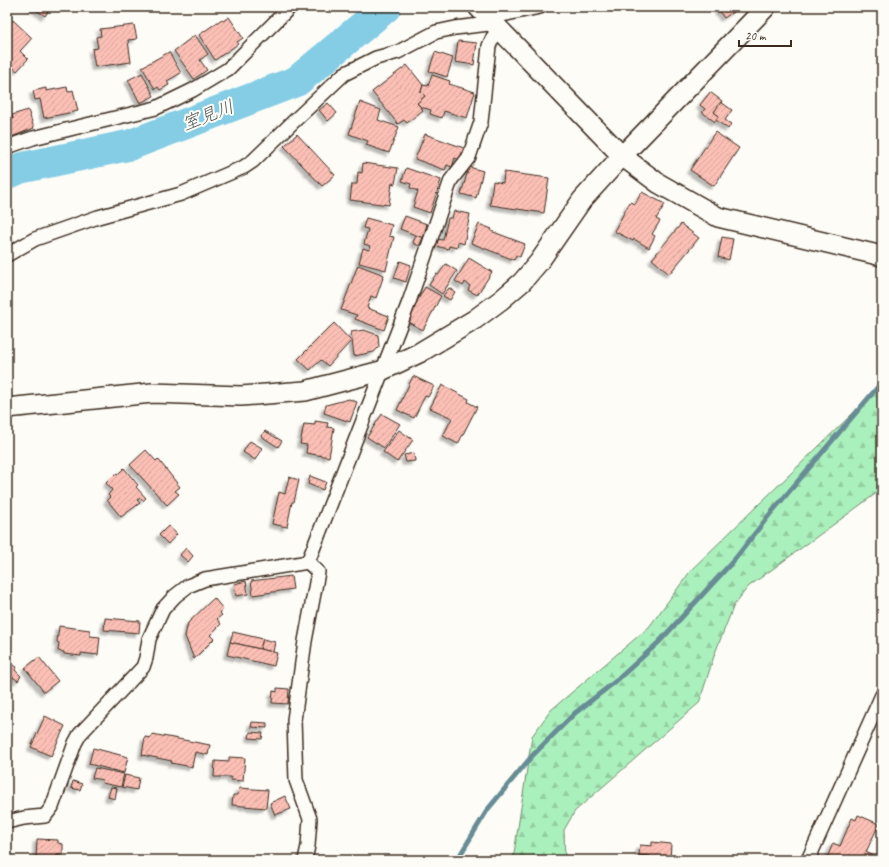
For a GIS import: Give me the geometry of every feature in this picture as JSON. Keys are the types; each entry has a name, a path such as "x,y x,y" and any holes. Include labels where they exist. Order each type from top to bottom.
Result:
{"street":[{"path":"7,147 34,138 156,108 193,90 228,69 290,7"},
{"path":"478,7 622,156 658,183 718,217 882,256"},
{"path":"308,562 409,302 451,180 470,157 481,122 489,46 497,26 502,15 540,7"},
{"path":"7,408 152,393 241,396 305,391 381,371 426,350 474,320 522,282 539,262 582,200 622,156 766,7"},
{"path":"7,255 35,239 98,217 181,194 244,167 253,161 344,74 376,58 398,52 436,32 489,24 497,26"},
{"path":"7,822 24,818 45,816 52,807 75,742 87,726 143,666 149,639 154,625 163,608 175,596 188,586 205,579 308,562"},
{"path":"305,860 308,846 310,819 296,780 294,720 305,641 318,572 308,562"},
{"path":"808,860 882,695"}],"green space":[{"path":"882,385 882,480 878,492 748,587 734,605 715,653 699,703 575,811 564,830 565,860 513,860 532,736 551,710 649,627 692,569"}],"building":[{"path":"32,7 51,7 45,16"},
{"path":"716,7 734,7 736,10 724,18"},
{"path":"229,17 243,38 237,42 238,44 215,60 199,35 222,19 223,21"},
{"path":"13,20 32,38 20,51 28,59 17,71 7,63 7,27"},
{"path":"134,25 137,39 128,40 131,62 95,67 92,49 98,48 96,37 101,36 100,29"},
{"path":"195,35 208,54 200,60 207,70 194,79 174,51"},
{"path":"458,41 477,43 474,65 455,62"},
{"path":"169,52 181,73 167,81 169,85 160,90 158,87 155,89 142,67"},
{"path":"435,52 453,58 447,77 429,71"},
{"path":"407,65 423,85 421,92 425,96 417,103 423,110 407,123 404,120 398,124 372,92"},
{"path":"142,73 154,96 140,103 128,80"},
{"path":"432,75 450,81 449,84 475,92 467,118 444,111 442,118 430,114 431,110 421,107 417,103 425,96 421,92 423,85 428,86"},
{"path":"67,87 68,92 73,90 78,111 44,118 40,99 35,100 33,91 46,88 46,91"},
{"path":"710,92 722,101 714,112 719,116 715,122 702,112 705,109 700,105"},
{"path":"360,102 381,110 378,120 399,127 389,153 366,145 368,141 349,134"},
{"path":"721,102 732,110 725,120 731,124 728,129 716,120 719,116 714,112"},
{"path":"328,103 337,113 328,121 319,110"},
{"path":"28,110 34,128 9,138 7,135 7,121 13,119 12,115"},
{"path":"715,132 739,148 714,186 690,170"},
{"path":"297,134 335,175 322,186 284,146"},
{"path":"425,134 464,148 459,160 455,158 452,167 447,165 445,170 415,159"},
{"path":"363,163 398,168 395,184 392,183 389,205 350,200 352,184 357,184 358,172 362,173"},
{"path":"469,167 483,171 476,198 461,194"},
{"path":"406,168 441,180 430,213 413,207 418,191 410,188 411,184 402,181"},
{"path":"504,172 549,178 544,213 490,205 493,181 503,183"},
{"path":"642,192 665,204 656,219 660,221 652,234 655,236 649,248 634,239 633,241 614,231 630,202 635,204"},
{"path":"454,211 470,214 464,244 458,242 457,248 449,246 448,249 436,246 437,239 443,240 448,218 452,218"},
{"path":"405,216 427,224 423,238 400,229"},
{"path":"366,218 392,225 389,236 394,237 386,270 359,263 363,248 369,250 370,246 364,244 368,229 363,228"},
{"path":"479,224 492,229 491,231 525,244 520,257 516,255 514,260 471,243"},
{"path":"681,224 699,238 669,274 652,259"},
{"path":"416,235 423,238 419,246 413,243"},
{"path":"722,237 733,239 729,260 718,257"},
{"path":"469,258 492,272 477,295 468,290 470,286 465,282 463,286 455,281"},
{"path":"400,261 411,265 406,282 394,278"},
{"path":"446,264 457,271 442,294 429,285 436,274 438,275"},
{"path":"358,265 384,275 376,298 371,296 367,308 389,316 384,330 355,319 357,315 341,310"},
{"path":"425,287 441,296 423,330 406,321"},
{"path":"449,288 455,292 450,300 443,296"},
{"path":"334,323 351,341 328,366 321,360 310,370 298,359"},
{"path":"364,330 378,335 379,347 374,352 354,356 351,332"},
{"path":"413,376 434,386 428,397 425,396 414,418 397,410"},
{"path":"442,385 469,399 468,402 477,407 458,444 443,436 452,418 430,408"},
{"path":"349,399 357,402 350,422 324,413 326,405"},
{"path":"382,414 400,424 384,448 367,437"},
{"path":"315,421 328,423 327,427 334,428 329,457 306,453 307,445 300,444 304,424 315,425"},
{"path":"399,430 413,440 397,462 383,452"},
{"path":"265,431 282,441 278,447 261,436"},
{"path":"250,441 262,448 255,460 243,452"},
{"path":"146,450 156,461 158,459 180,487 175,491 179,494 167,505 130,465"},
{"path":"414,453 415,461 406,462 404,455"},
{"path":"124,468 138,485 136,487 146,498 143,501 141,498 137,500 140,503 121,517 107,500 110,497 108,495 112,490 106,483"},
{"path":"310,476 326,482 323,490 308,484"},
{"path":"289,477 299,480 294,502 292,502 287,527 272,524 279,492 285,494"},
{"path":"168,526 177,534 168,544 159,535"},
{"path":"186,548 193,556 188,562 180,555"},
{"path":"291,576 293,589 253,595 251,581"},
{"path":"246,581 248,594 236,596 234,584"},
{"path":"214,598 223,609 220,613 222,615 217,619 221,624 210,635 214,639 194,659 185,636 188,623"},
{"path":"105,618 140,621 139,633 104,630"},
{"path":"59,626 90,630 90,636 100,637 98,655 81,653 81,656 64,654 64,652 58,651 59,643 57,642"},
{"path":"233,632 263,639 260,649 230,642"},
{"path":"263,639 275,642 273,652 260,649"},
{"path":"230,642 277,653 274,666 227,655"},
{"path":"39,657 58,681 44,692 25,668"},
{"path":"7,662 17,667 15,670 21,676 18,681 13,677 8,685 12,688 7,697"},
{"path":"277,688 289,689 288,704 272,703 273,691 277,692"},
{"path":"45,716 65,726 51,756 31,747"},
{"path":"252,722 267,723 267,728 251,727"},
{"path":"250,732 263,733 262,739 249,738"},
{"path":"152,734 210,745 208,755 195,752 192,767 142,755 145,737 151,738"},
{"path":"93,748 128,757 124,773 89,764"},
{"path":"229,757 245,758 243,781 231,780 231,777 214,777 215,761 229,762"},
{"path":"95,768 124,774 121,787 102,783 103,780 92,778"},
{"path":"125,775 139,778 137,790 122,787"},
{"path":"73,781 82,784 80,790 71,788"},
{"path":"111,787 117,788 115,799 108,797"},
{"path":"239,788 268,790 266,808 232,805 233,795 238,795"},
{"path":"285,796 291,809 275,815 270,803"},
{"path":"858,815 879,824 866,852 882,860 832,860 827,858 833,843 840,846 852,818 856,820"},
{"path":"37,839 58,840 58,843 63,844 63,855 57,855 56,860 36,860"},
{"path":"652,842 671,844 670,860 649,860 650,856 639,855 640,845 652,846"}],"waterway":[{"name":"室見川","path":"7,174 21,168 130,145 297,81 386,7"},
{"path":"457,860 488,809 532,756 575,713 616,681 659,642 735,559 770,514 882,382"}]}
